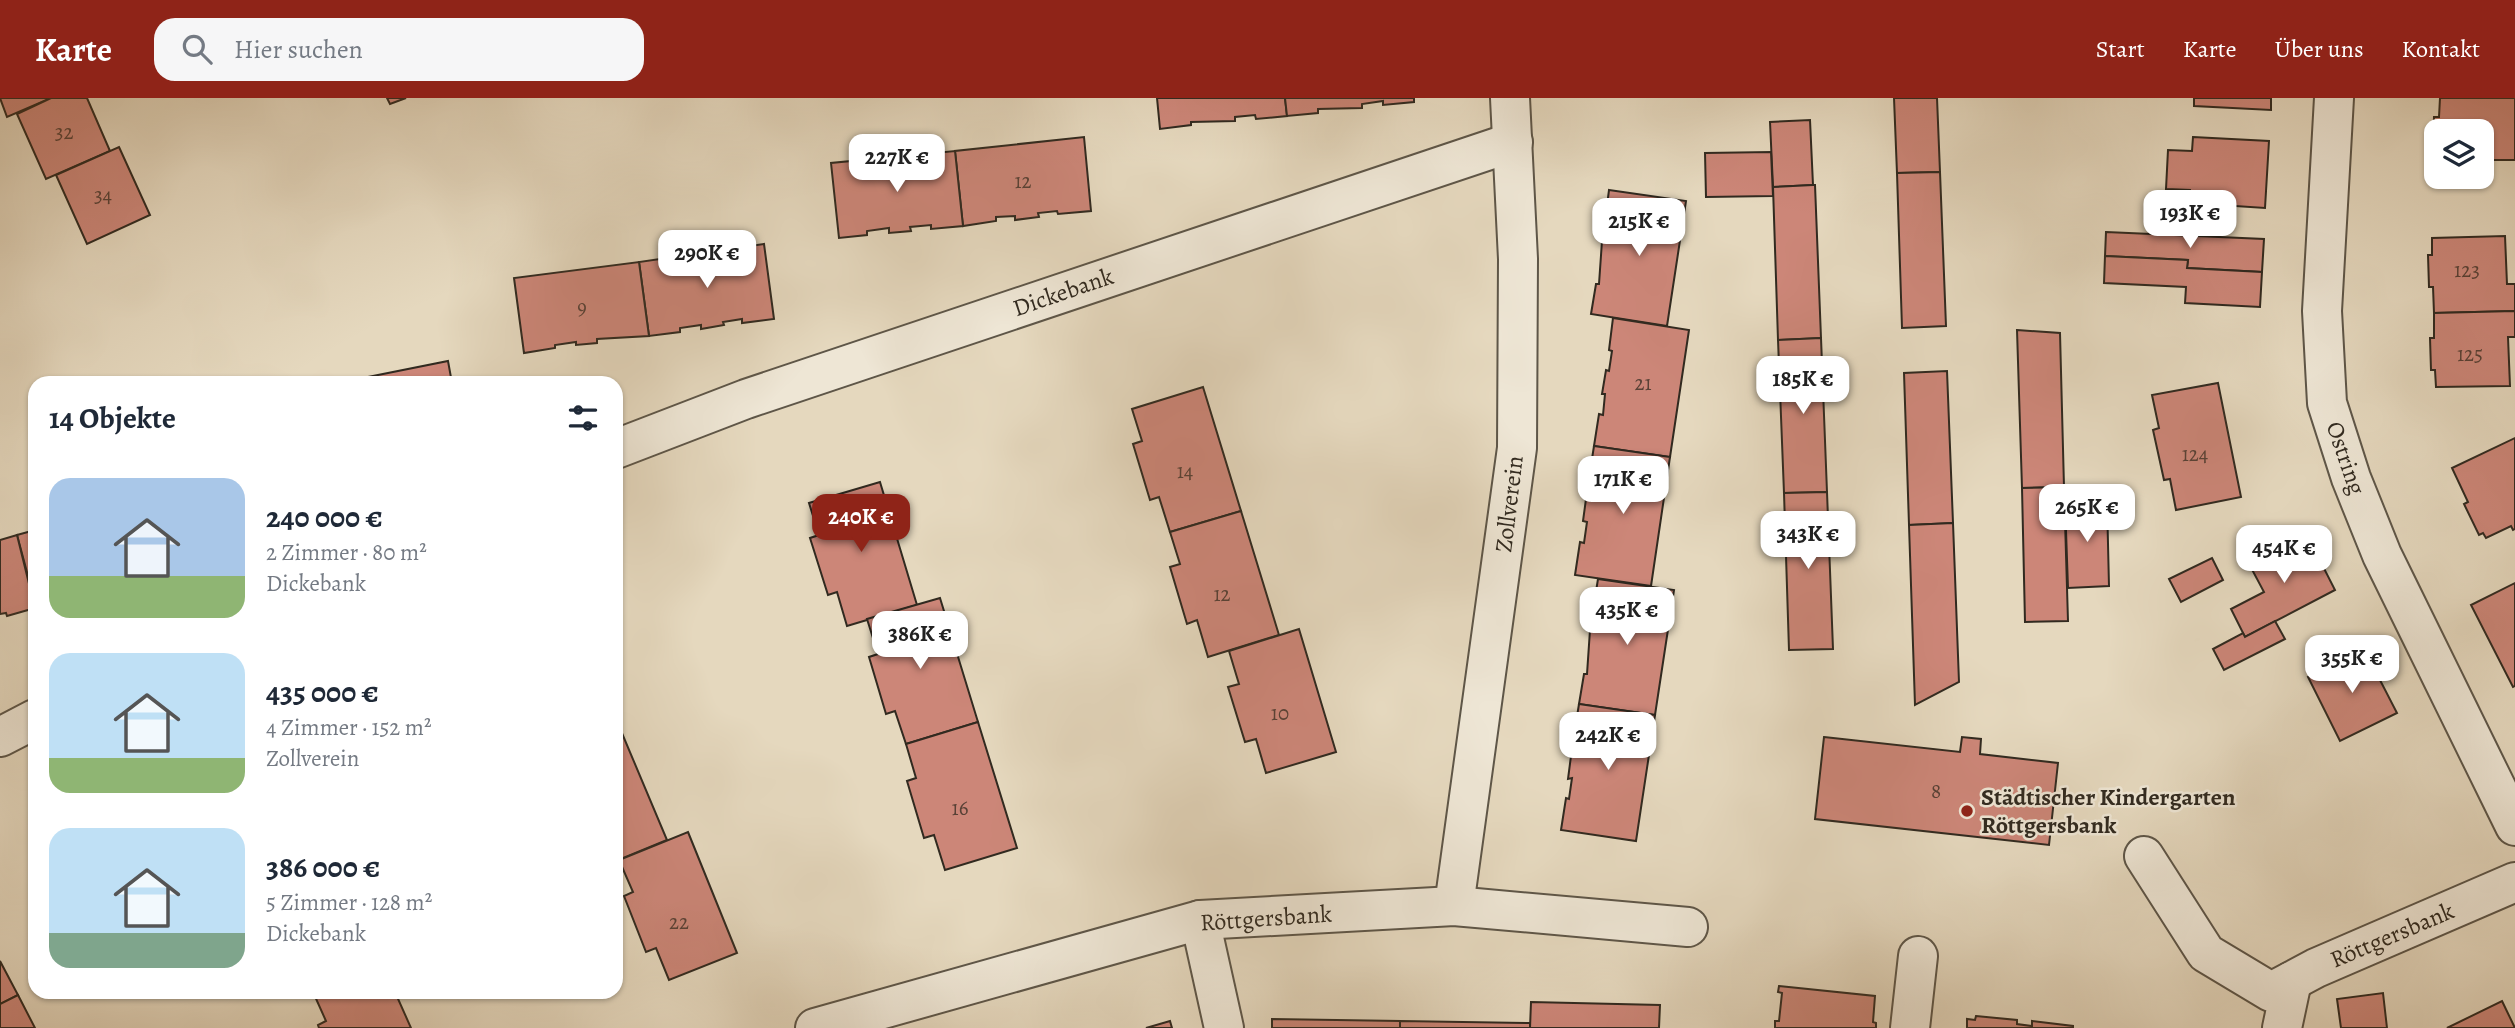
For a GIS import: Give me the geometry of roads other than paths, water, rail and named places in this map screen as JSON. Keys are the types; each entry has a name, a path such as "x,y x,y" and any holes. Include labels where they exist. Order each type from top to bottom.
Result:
{"street":[{"name":"Zollverein","path":"1454,906 1517,448 1518,259 1510,98"},
{"name":"Ostring","path":"2334,98 2322,311 2327,402 2351,478 2382,555 2515,826"},
{"name":"Dickebank","path":"623,446 759,394 1513,142"},
{"path":"0,737 28,723"},
{"path":"2144,856 2206,953 2282,1001"},
{"name":"Röttgersbank","path":"2282,1001 2316,968 2515,882"},
{"name":"Röttgersbank","path":"815,1028 1200,920 1454,906 1688,927"},
{"path":"1200,920 1224,1028"},
{"path":"1910,1028 1918,956"}],"place":[{"name":"Städtischer Kindergarten Röttgersbank","path":"1967,811"}]}
